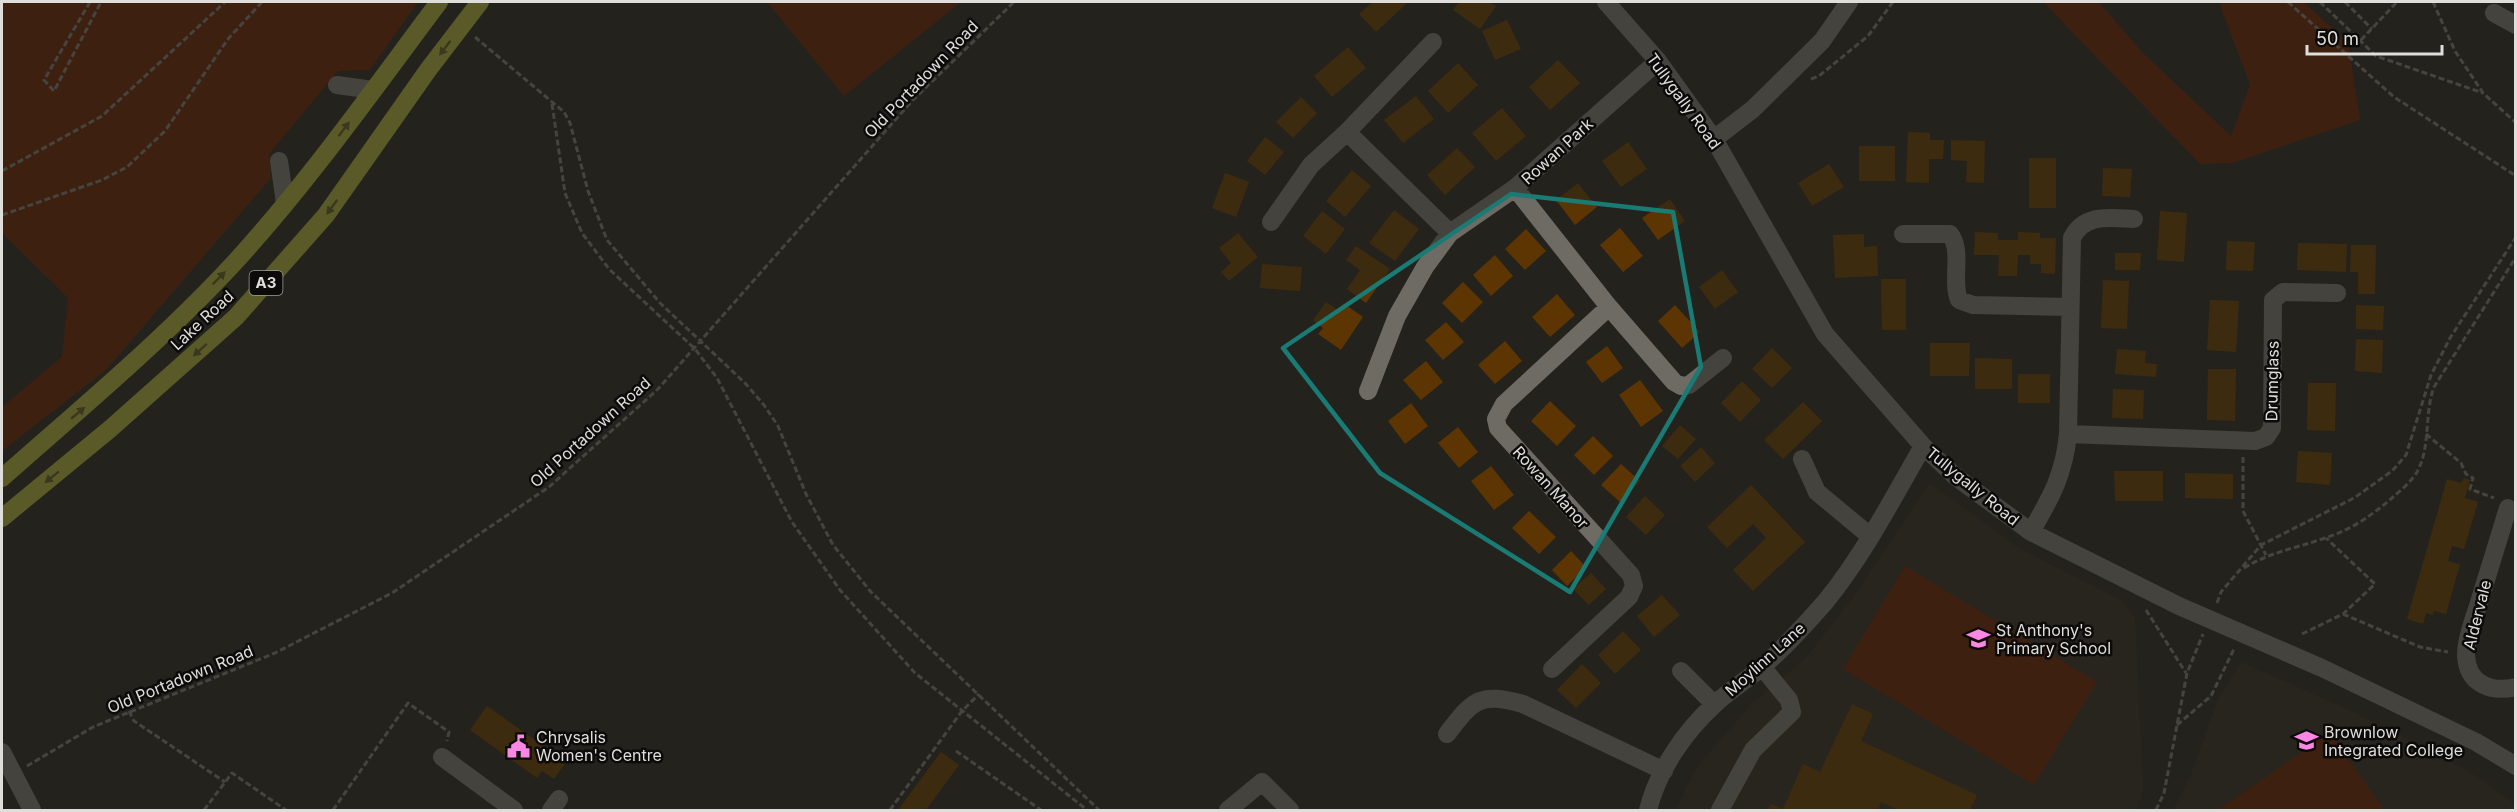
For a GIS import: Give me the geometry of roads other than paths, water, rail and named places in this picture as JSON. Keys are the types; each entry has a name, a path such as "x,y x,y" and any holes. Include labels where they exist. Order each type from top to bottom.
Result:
{"highway":[{"name":"Lake Road","path":"2,478 125,372 235,262 285,203 439,2"},
{"name":"Lake Road","path":"2,518 110,429 236,317 327,215 428,69 480,2"}],"street":[{"name":"Tullygally Road","path":"1606,2 1658,61 1714,139 1825,334 1923,446 1956,477 2031,532 2194,612 2218,619 2242,633 2476,742 2516,766"},
{"path":"1714,139 1753,110 1822,41 1849,2"},
{"path":"2494,13 2516,25"},
{"path":"1270,222 1311,165 1347,132 1433,42"},
{"name":"Rowan Park","path":"1368,391 1397,316 1425,267 1450,233 1515,188 1658,61"},
{"path":"337,86 373,90"},
{"path":"1347,132 1450,233"},
{"path":"279,160 285,203"},
{"path":"1515,188 1609,307 1674,382 1681,386 1689,385 1722,358"},
{"path":"2031,532 2055,489 2065,462 2068,434 2072,238 2078,226 2099,218 2134,219"},
{"path":"1903,234 1950,234 1955,241 1954,288 1959,300 1973,305 2070,307"},
{"name":"Drumglass","path":"2068,434 2244,441 2266,437 2272,429 2273,300 2283,292 2337,293"},
{"name":"Rowan Manor","path":"1552,669 1629,597 1634,586 1632,575 1498,429 1496,420 1504,404 1609,307"},
{"name":"Moylinn Lane","path":"1648,810 1664,771 1677,749 1714,704 1762,667 1795,636 1827,599 1870,536 1923,446"},
{"path":"1802,459 1817,492 1870,536"},
{"name":"Aldervale","path":"2508,508 2471,629 2466,655 2470,673 2481,685 2497,690 2516,687"},
{"path":"1720,810 1753,750 1792,712 1789,700 1762,667"},
{"path":"1681,671 1714,704"},
{"path":"1447,734 1468,705 1481,700 1500,698 1523,704 1664,771"},
{"path":"2,754 32,810"},
{"path":"442,757 514,810"},
{"path":"1228,810 1262,782 1290,810"}],"place":[{"name":"St Anthony's Primary School","path":"1978,639"},
{"name":"Brownlow Integrated College","path":"2306,741"},
{"name":"Chrysalis Women's Centre","path":"518,746"}]}
